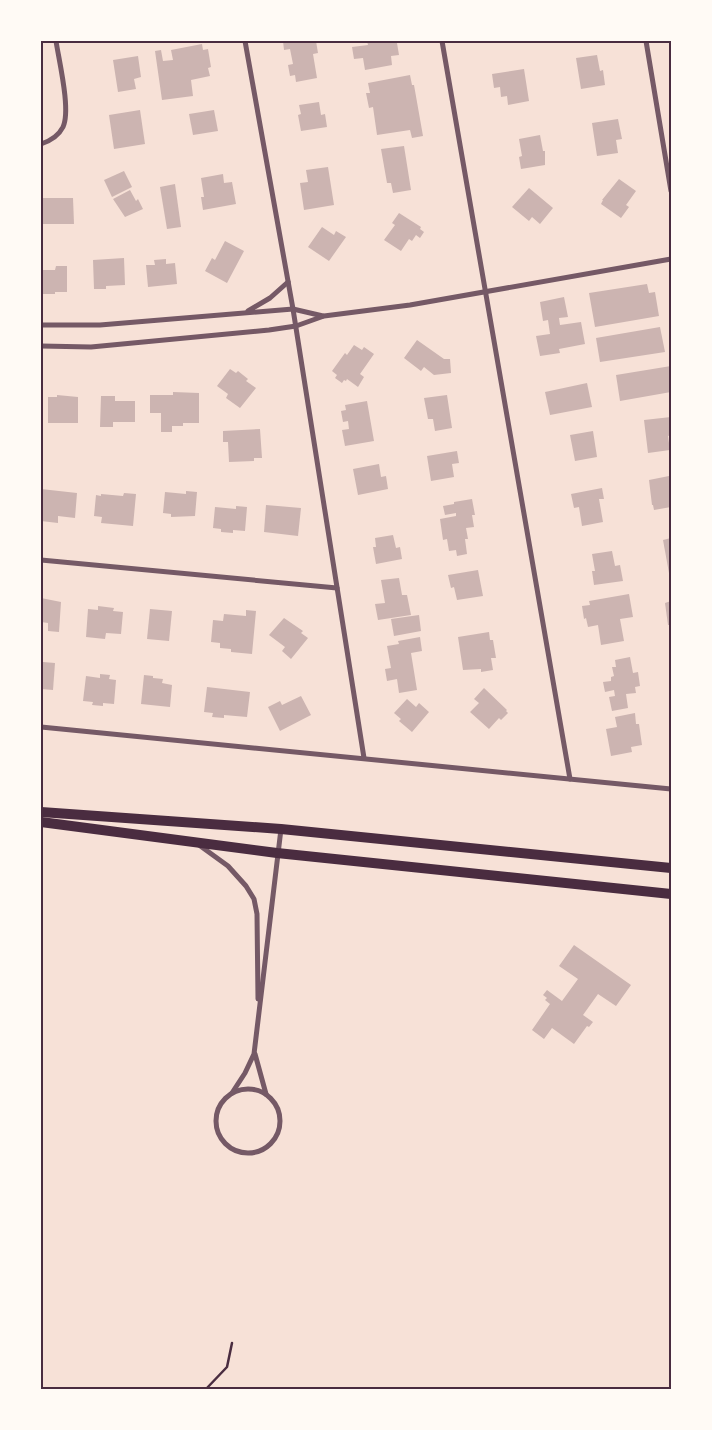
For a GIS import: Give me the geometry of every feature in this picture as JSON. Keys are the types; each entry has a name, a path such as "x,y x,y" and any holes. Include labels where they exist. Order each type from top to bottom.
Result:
{"main road":[{"path":"41,812 281,829 671,868"},
{"path":"41,822 277,853 671,894"}],"street":[{"path":"41,144 61,130 66,113 56,41"},
{"path":"245,41 296,326 364,758"},
{"path":"442,41 487,291 570,779"},
{"path":"646,41 671,191"},
{"path":"41,346 91,347 224,335 296,326 324,316 410,304 671,259"},
{"path":"245,312 270,298 288,282"},
{"path":"41,325 100,325 293,309 324,316"},
{"path":"41,560 337,588"},
{"path":"41,727 671,789"},
{"path":"232,1093 252,1089 271,1099 277,1109 280,1119 278,1130 274,1140 265,1148 255,1152 244,1153 234,1150 220,1136 216,1127 216,1117 218,1107 232,1093 245,1074 254,1054 281,829"},
{"path":"195,842 228,866 246,886 254,899 256,914 258,1022"},
{"path":"254,1054 266,1095"}],"path":[{"path":"206,1389 227,1367 232,1343"}],"building":[{"path":"283,41 316,41 318,53 313,54 317,78 296,82 295,75 290,76 288,65 293,64 290,49 284,50"},
{"path":"367,41 404,42 397,43 399,55 391,56 392,65 365,70 363,58 354,59 352,47 368,45"},
{"path":"202,44 203,50 208,49 211,67 208,68 210,76 191,80 193,96 162,100 155,51 161,50 163,61 173,60 171,50"},
{"path":"597,55 600,71 603,70 605,85 581,89 576,58"},
{"path":"138,56 141,77 134,79 136,89 118,92 113,60"},
{"path":"524,69 529,101 508,105 507,96 501,97 500,87 494,88 492,74"},
{"path":"410,75 412,85 414,85 423,136 412,138 410,130 377,135 373,107 369,108 366,93 370,93 368,83"},
{"path":"319,102 321,115 325,114 327,127 301,131 298,115 301,114 299,105"},
{"path":"140,110 145,144 114,149 109,115"},
{"path":"214,110 218,131 193,135 189,114"},
{"path":"618,119 622,139 616,140 618,153 597,156 592,123"},
{"path":"540,135 543,151 545,151 545,165 521,169 519,157 522,156 519,139"},
{"path":"404,146 411,190 393,193 391,183 387,183 381,149"},
{"path":"328,167 334,205 304,210 300,183 308,182 306,170"},
{"path":"124,171 132,187 112,197 104,180"},
{"path":"223,174 224,183 232,182 236,204 203,210 201,197 204,197 201,178"},
{"path":"619,179 636,191 626,205 629,207 621,218 601,204 602,200"},
{"path":"175,184 181,227 167,229 160,187"},
{"path":"529,188 553,208 540,224 532,217 529,221 512,207"},
{"path":"130,190 136,201 138,199 143,209 125,217 113,199"},
{"path":"43,198 73,198 74,224 43,224"},
{"path":"399,213 421,227 420,229 424,232 420,238 416,235 412,241 409,239 401,251 384,240 395,225 392,223"},
{"path":"322,227 334,235 336,231 346,237 329,261 308,247"},
{"path":"225,241 244,251 227,283 205,271 212,258 215,260"},
{"path":"124,258 125,285 106,286 106,289 94,289 93,260"},
{"path":"166,259 166,264 175,263 177,284 148,287 146,265 155,265 154,260"},
{"path":"56,266 67,266 67,292 43,294 41,292 41,270 55,270"},
{"path":"647,284 649,293 655,292 659,316 595,327 589,293"},
{"path":"564,297 568,317 559,318 560,325 581,322 585,344 559,349 560,353 540,356 536,336 550,334 548,320 543,321 540,302"},
{"path":"660,327 665,352 600,362 596,338"},
{"path":"417,340 444,359 450,359 451,373 434,375 424,367 421,371 404,358"},
{"path":"354,345 362,350 364,347 374,354 360,374 364,377 358,387 347,379 342,383 335,378 337,375 332,371 345,353 347,355"},
{"path":"671,366 671,392 620,401 616,375"},
{"path":"230,369 236,373 238,371 248,379 246,381 256,388 240,408 226,398 228,394 217,386"},
{"path":"587,383 592,407 550,415 545,392"},
{"path":"173,392 199,393 199,423 183,423 183,426 172,426 172,432 161,432 161,413 150,413 150,395 173,395"},
{"path":"57,395 78,397 78,423 48,423 48,397 57,397"},
{"path":"447,395 452,428 435,431 433,419 428,419 424,398"},
{"path":"101,396 115,396 115,401 135,401 135,422 113,422 113,427 100,427"},
{"path":"367,401 374,441 345,446 342,430 349,429 348,421 343,422 341,411 346,410 345,405"},
{"path":"671,417 671,435 668,436 670,450 648,453 644,420"},
{"path":"260,429 262,458 254,458 254,461 229,462 228,442 223,442 223,431"},
{"path":"593,431 597,457 575,461 570,435"},
{"path":"457,451 459,463 452,464 454,477 431,481 427,456"},
{"path":"379,464 381,477 386,476 388,489 358,495 353,469"},
{"path":"669,476 671,507 654,510 649,480"},
{"path":"602,488 604,499 599,499 603,522 582,526 579,507 574,508 571,494"},
{"path":"41,489 77,493 75,518 58,516 58,523 41,521"},
{"path":"186,491 197,492 195,516 171,517 171,514 163,513 165,492 186,494"},
{"path":"124,493 136,494 133,526 101,523 102,517 94,516 96,495 123,496"},
{"path":"472,499 475,515 472,515 474,527 466,528 468,539 465,539 467,554 457,556 456,550 449,551 447,539 443,540 440,519 456,516 456,513 445,515 443,506"},
{"path":"266,505 301,508 298,536 264,532"},
{"path":"236,506 247,507 245,531 221,532 221,529 213,528 215,507 236,509"},
{"path":"393,535 396,548 400,547 402,559 376,564 373,547 376,547 375,538"},
{"path":"671,538 671,573 669,573 663,540"},
{"path":"612,551 615,566 620,565 623,581 594,585 592,571 595,571 592,554"},
{"path":"478,570 483,596 457,600 454,587 451,588 448,575"},
{"path":"399,578 402,595 407,595 411,615 378,620 375,604 385,603 381,580"},
{"path":"629,594 633,617 620,619 624,641 601,645 598,625 588,627 586,618 584,619 582,606 590,605 589,601"},
{"path":"41,598 61,602 59,632 48,631 48,623 41,622"},
{"path":"671,601 671,625 668,625 665,603"},
{"path":"98,606 114,608 113,611 123,612 121,634 106,633 105,639 86,637 88,609 98,610"},
{"path":"150,609 172,611 169,641 147,639"},
{"path":"246,610 256,611 252,654 231,652 231,649 220,648 220,643 211,642 213,620 223,621 224,614 246,616"},
{"path":"419,615 421,631 394,636 391,619"},
{"path":"284,618 303,631 301,633 308,638 291,659 282,651 285,647 269,635"},
{"path":"489,632 490,640 493,640 496,658 491,658 493,670 481,672 481,669 463,670 458,637"},
{"path":"420,637 422,651 411,653 417,690 399,693 397,679 387,681 385,669 391,668 387,646 399,644 398,641"},
{"path":"630,657 633,673 638,672 640,686 635,687 636,693 626,694 628,708 612,711 609,697 615,696 614,690 605,692 603,682 611,681 611,677 614,676 612,667 616,667 615,660"},
{"path":"43,662 55,663 53,690 41,689"},
{"path":"100,674 110,675 109,679 116,680 114,704 92,705 93,702 83,701 86,676 100,678"},
{"path":"144,675 163,679 162,683 172,685 170,707 141,704"},
{"path":"207,687 250,692 247,717 224,715 224,718 212,717 213,713 204,712"},
{"path":"484,688 508,713 501,720 499,718 489,729 470,712 479,703 474,699"},
{"path":"301,696 311,715 280,731 268,707 280,701 282,705"},
{"path":"407,699 416,707 419,703 429,712 412,732 399,721 401,719 394,713"},
{"path":"635,713 636,724 639,724 642,745 631,747 632,752 611,756 606,729 617,727 615,717"},
{"path":"574,945 631,985 616,1006 598,994 583,1015 593,1022 589,1027 587,1026 574,1044 552,1028 544,1039 532,1030 550,1004 543,995 547,990 562,1001 578,979 559,966"}]}
